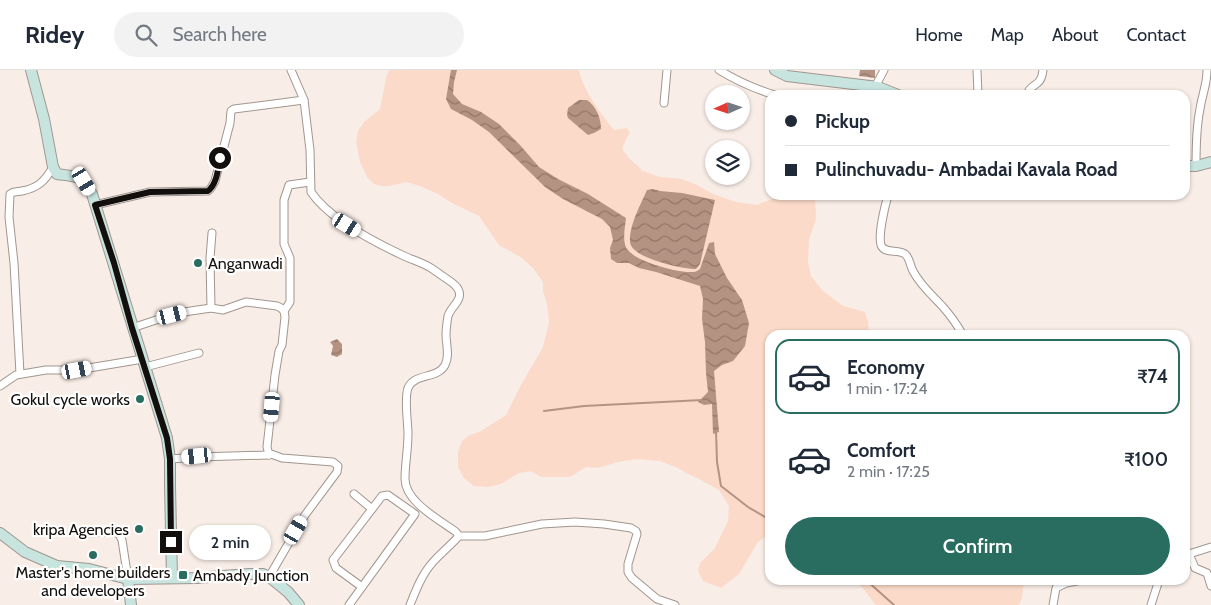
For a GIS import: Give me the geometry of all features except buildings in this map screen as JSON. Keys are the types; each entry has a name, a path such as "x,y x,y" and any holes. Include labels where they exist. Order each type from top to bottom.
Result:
{"street":[{"path":"31,70 44,119 53,167 57,174 76,177 84,181 92,194 167,438 170,459 172,578"},
{"path":"291,70 304,100 310,150 311,192 314,196 340,220 371,239 431,268 459,290 459,300 449,314 445,365 437,373 420,378 408,388 406,408 408,445 405,479 407,489 420,506 459,536"},
{"path":"664,103 668,70"},
{"path":"719,70 743,84 765,92"},
{"path":"775,70 788,76 875,87 884,90"},
{"path":"875,87 884,70"},
{"path":"977,70 978,90"},
{"path":"1029,90 1040,82 1043,70"},
{"path":"1207,70 1207,84 1200,110 1190,166 1211,162"},
{"path":"95,205 150,192 208,191 215,181 231,111 234,109 304,100"},
{"path":"20,374 14,263 9,216 10,194 13,191 32,189 39,185 53,167"},
{"path":"284,311 290,302 290,258 284,244 284,200 289,185 310,182"},
{"path":"887,200 882,228 881,243 883,248 906,255 913,272 952,318 960,330"},
{"path":"211,308 210,258 212,233"},
{"path":"132,328 184,312 211,308 223,310 246,302 281,308 286,317 275,375 267,448 269,455"},
{"path":"0,386 20,374 46,370 77,370 144,363 199,353"},
{"path":"170,459 197,456 271,454 282,458 334,462 338,466 337,472 305,515 269,577"},
{"path":"354,494 372,508"},
{"path":"348,605 362,586 414,514 388,495 382,496 333,560 336,568 362,586"},
{"path":"410,605 429,567 459,536 485,536 542,524 575,522 632,528 636,531 637,534 628,564 628,572 632,578 658,599 674,605"},
{"path":"81,533 113,532 119,534 122,540 131,605"},
{"path":"0,533 25,552 57,566 89,570 128,579 197,578 263,574 288,592 299,605"},
{"path":"1190,552 1211,547"},
{"path":"1190,559 1195,568 1207,573 1211,586"},
{"path":"1053,605 1056,588 1062,585"},
{"path":"1152,605 1158,585"}],"shaded area":[{"path":"389,70 579,70 588,93 614,130 627,128 630,133 622,149 643,171 660,177 682,179 713,194 736,202 757,205 770,200 815,200 816,219 809,240 808,262 811,276 823,291 843,306 865,312 869,330 765,330 765,537 758,542 739,574 721,588 703,581 698,571 700,563 715,548 728,521 729,506 719,490 678,468 660,461 636,459 598,468 586,467 570,477 541,477 531,471 519,473 501,484 488,487 474,486 464,478 458,467 458,452 462,441 506,415 543,347 549,322 543,282 533,268 522,258 499,245 479,216 420,186 406,182 381,186 374,184 367,177 360,162 356,142 358,131 364,122 380,109"},
{"path":"859,585 1023,585 1019,605 877,605"}],"water":[{"path":"451,70 457,70 453,94 462,104 481,112 499,124 539,167 626,218 625,246 632,254 658,266 678,271 694,272 700,269 709,243 714,242 715,254 727,278 742,300 749,323 745,346 733,361 722,365 714,371 719,432 713,434 712,404 704,405 698,402 708,392 702,319 703,299 700,286 639,268 629,263 617,263 611,259 610,248 613,240 610,227 602,219 563,199 545,187 489,132 451,109 446,99"},
{"path":"860,70 875,70 875,78 859,76"},
{"path":"579,100 587,100 593,106 599,117 601,129 588,135 568,118 568,108"},
{"path":"653,189 715,200 700,264 696,269 658,262 633,248 630,242 630,235 633,222 647,190"},
{"path":"337,339 342,344 342,354 337,357 331,355 333,346 330,342"}],"waterway":[{"path":"544,411 584,406 702,400"},
{"path":"716,431 717,462 721,486 748,507 765,517"},
{"path":"872,585 894,605"}],"place":[{"name":"Anganwadi","path":"198,263"},
{"name":"Gokul cycle works","path":"140,399"},
{"name":"kripa Agencies","path":"139,529"},
{"name":"Master's home builders and developers","path":"93,555"},
{"name":"Ambady Junction","path":"183,575"}],"route":[{"path":"171,542 170,459 167,438 95,205 150,192 208,191 215,181 220,158"}]}
